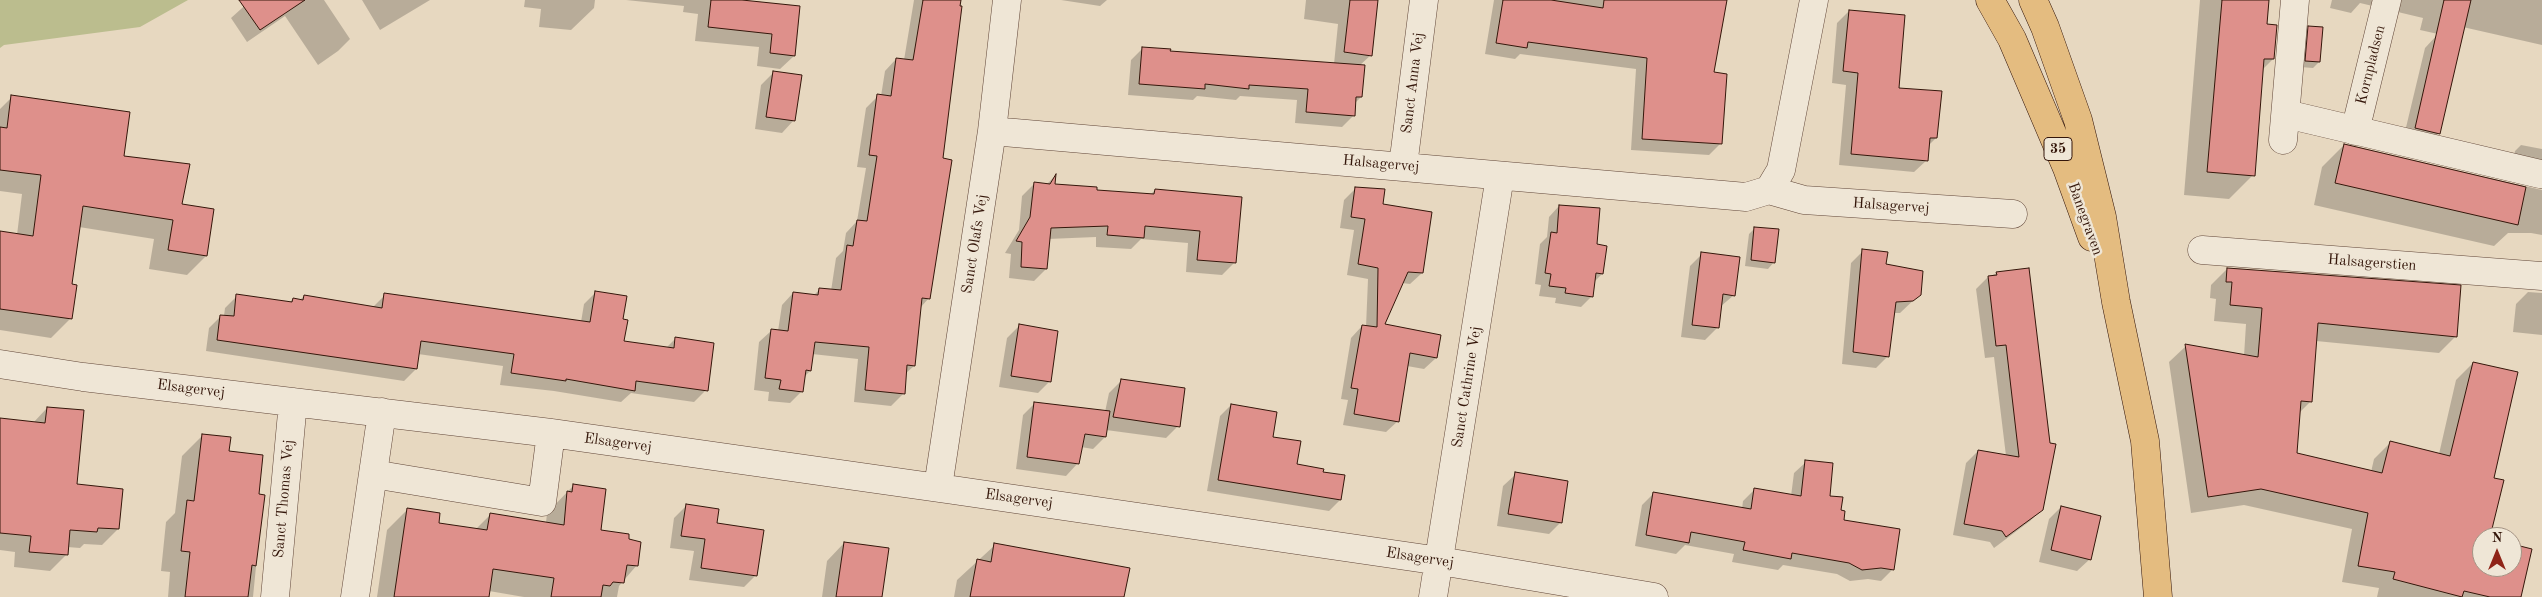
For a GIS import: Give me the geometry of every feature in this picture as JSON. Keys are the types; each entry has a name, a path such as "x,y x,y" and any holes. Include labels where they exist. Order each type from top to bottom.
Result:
{"main road":[{"name":"Banegraven","path":"1990,0 2012,39 2067,168 2116,302"},
{"name":"Banegraven","path":"2033,0 2045,27 2078,120 2102,216 2116,302 2145,441 2158,597"}],"street":[{"name":"Sanct Olafs Vej","path":"938,488 992,131 1007,0"},
{"name":"Sanct Anna Vej","path":"1403,166 1424,0"},
{"path":"1769,190 1781,170 1814,0"},
{"path":"2295,0 2285,127 2355,131 2540,174"},
{"name":"Kornpladsen","path":"2355,131 2387,0"},
{"name":"Halsagervej","path":"992,131 1746,197 1769,190 1804,200 2013,214"},
{"name":"Sanct Cathrine Vej","path":"1433,597 1500,176"},
{"name":"Halsagerstien","path":"2202,250 2542,276"},
{"name":"Elsagervej","path":"0,364 83,376 551,433 1440,560 1553,588 1654,597"},
{"name":"Sanct Thomas Vej","path":"275,597 293,402"},
{"path":"355,597 382,412"},
{"path":"373,474 542,502 551,433"}],"green space":[{"path":"0,0 188,0 140,27 4,45 0,48"}],"building":[{"path":"239,0 305,0 260,30"},
{"path":"711,0 742,0 800,6 795,56 770,53 772,34 708,27"},
{"path":"923,0 961,0 960,6 962,6 943,158 952,160 930,299 922,298 915,366 907,365 905,394 865,390 869,347 815,342 811,371 806,370 803,392 779,389 781,380 765,378 771,329 788,331 793,292 818,295 819,288 841,290 847,245 853,246 857,220 867,221 877,156 869,155 877,94 891,96 896,58 913,60"},
{"path":"1350,0 1378,0 1372,56 1344,52"},
{"path":"1503,0 1551,0 1603,8 1604,0 1727,0 1714,72 1727,74 1722,144 1642,139 1647,58 1528,42 1527,48 1496,43"},
{"path":"2222,0 2269,0 2267,24 2277,25 2274,59 2264,59 2255,176 2207,172"},
{"path":"2444,0 2471,0 2440,134 2415,128"},
{"path":"1849,10 1905,15 1899,88 1942,91 1937,138 1930,138 1928,161 1851,154 1858,73 1843,71"},
{"path":"2308,26 2323,27 2320,62 2305,61"},
{"path":"1142,47 1171,49 1170,51 1365,65 1362,97 1356,97 1355,116 1306,112 1308,89 1249,85 1249,89 1205,84 1205,89 1139,84"},
{"path":"773,71 802,75 795,121 766,117"},
{"path":"11,95 130,112 124,156 190,164 182,204 214,209 207,256 168,250 173,220 83,206 72,284 77,285 72,319 0,309 0,231 33,236 41,175 0,170 0,127 7,128"},
{"path":"2344,144 2526,187 2518,225 2335,183"},
{"path":"1056,174 1055,184 1097,187 1097,190 1154,194 1155,189 1242,197 1236,263 1197,260 1200,231 1145,226 1144,238 1107,235 1108,226 1051,228 1047,269 1021,267 1022,242 1016,241 1030,217 1034,182 1050,184"},
{"path":"1355,187 1385,189 1383,204 1432,212 1423,273 1408,272 1385,324 1441,335 1437,358 1410,353 1399,422 1354,414 1358,389 1351,388 1362,325 1377,327 1378,268 1358,264 1365,219 1351,217"},
{"path":"1559,205 1600,208 1597,244 1607,246 1603,274 1596,273 1593,297 1565,293 1566,288 1549,286 1551,274 1545,273 1551,232 1557,233"},
{"path":"1754,227 1779,229 1775,263 1751,260"},
{"path":"1862,249 1888,252 1886,264 1923,271 1921,295 1913,301 1896,302 1889,357 1853,352"},
{"path":"1701,252 1740,257 1735,296 1723,294 1719,328 1692,325"},
{"path":"2029,268 2050,443 2056,444 2043,510 2006,537 2002,531 1964,524 1978,450 2019,457 2006,345 1996,346 1988,276 1997,275 1996,272"},
{"path":"2227,268 2461,285 2457,337 2318,323 2312,402 2301,401 2297,453 2382,473 2390,441 2450,456 2473,362 2518,372 2494,478 2504,480 2492,527 2472,527 2472,577 2522,577 2522,546 2532,549 2521,597 2490,597 2464,591 2462,597 2393,579 2395,572 2358,566 2368,513 2261,489 2208,497 2185,344 2258,357 2262,308 2230,305 2232,282 2226,282"},
{"path":"595,291 627,296 623,319 628,320 624,341 674,348 675,337 714,343 708,391 636,381 635,391 566,379 566,381 511,373 514,354 421,341 417,369 217,340 220,315 234,316 236,294 292,302 293,298 303,300 304,295 382,308 384,293 590,322"},
{"path":"1019,324 1058,331 1051,382 1011,376"},
{"path":"1121,379 1185,388 1180,427 1113,417"},
{"path":"1034,402 1110,411 1106,437 1085,434 1079,464 1027,457"},
{"path":"1231,404 1277,412 1273,437 1301,441 1297,464 1324,469 1323,472 1345,475 1341,500 1218,480"},
{"path":"47,407 84,410 77,484 123,489 119,529 98,528 97,532 70,530 68,555 29,552 31,536 0,533 0,418 45,423"},
{"path":"202,434 231,437 229,451 263,455 259,494 265,495 256,566 252,565 248,597 185,597 190,552 181,551 187,500 194,501"},
{"path":"1805,460 1833,463 1830,496 1843,497 1841,510 1845,511 1844,520 1900,529 1894,570 1881,568 1862,570 1849,563 1792,553 1791,559 1743,550 1745,542 1691,532 1689,543 1646,535 1653,492 1751,509 1754,488 1801,496"},
{"path":"1515,472 1568,481 1562,523 1508,514"},
{"path":"573,484 606,489 601,530 629,534 629,539 641,542 638,566 627,565 624,583 613,582 610,586 603,585 601,597 551,597 554,578 493,569 489,597 394,597 407,508 440,513 439,523 487,530 490,513 564,525 567,491 572,492"},
{"path":"686,504 719,509 717,523 764,530 757,576 701,568 705,539 681,536"},
{"path":"2061,506 2101,516 2091,560 2051,550"},
{"path":"844,542 889,548 882,597 836,597"},
{"path":"994,543 1130,568 1124,597 970,597 977,559 991,562"}]}
